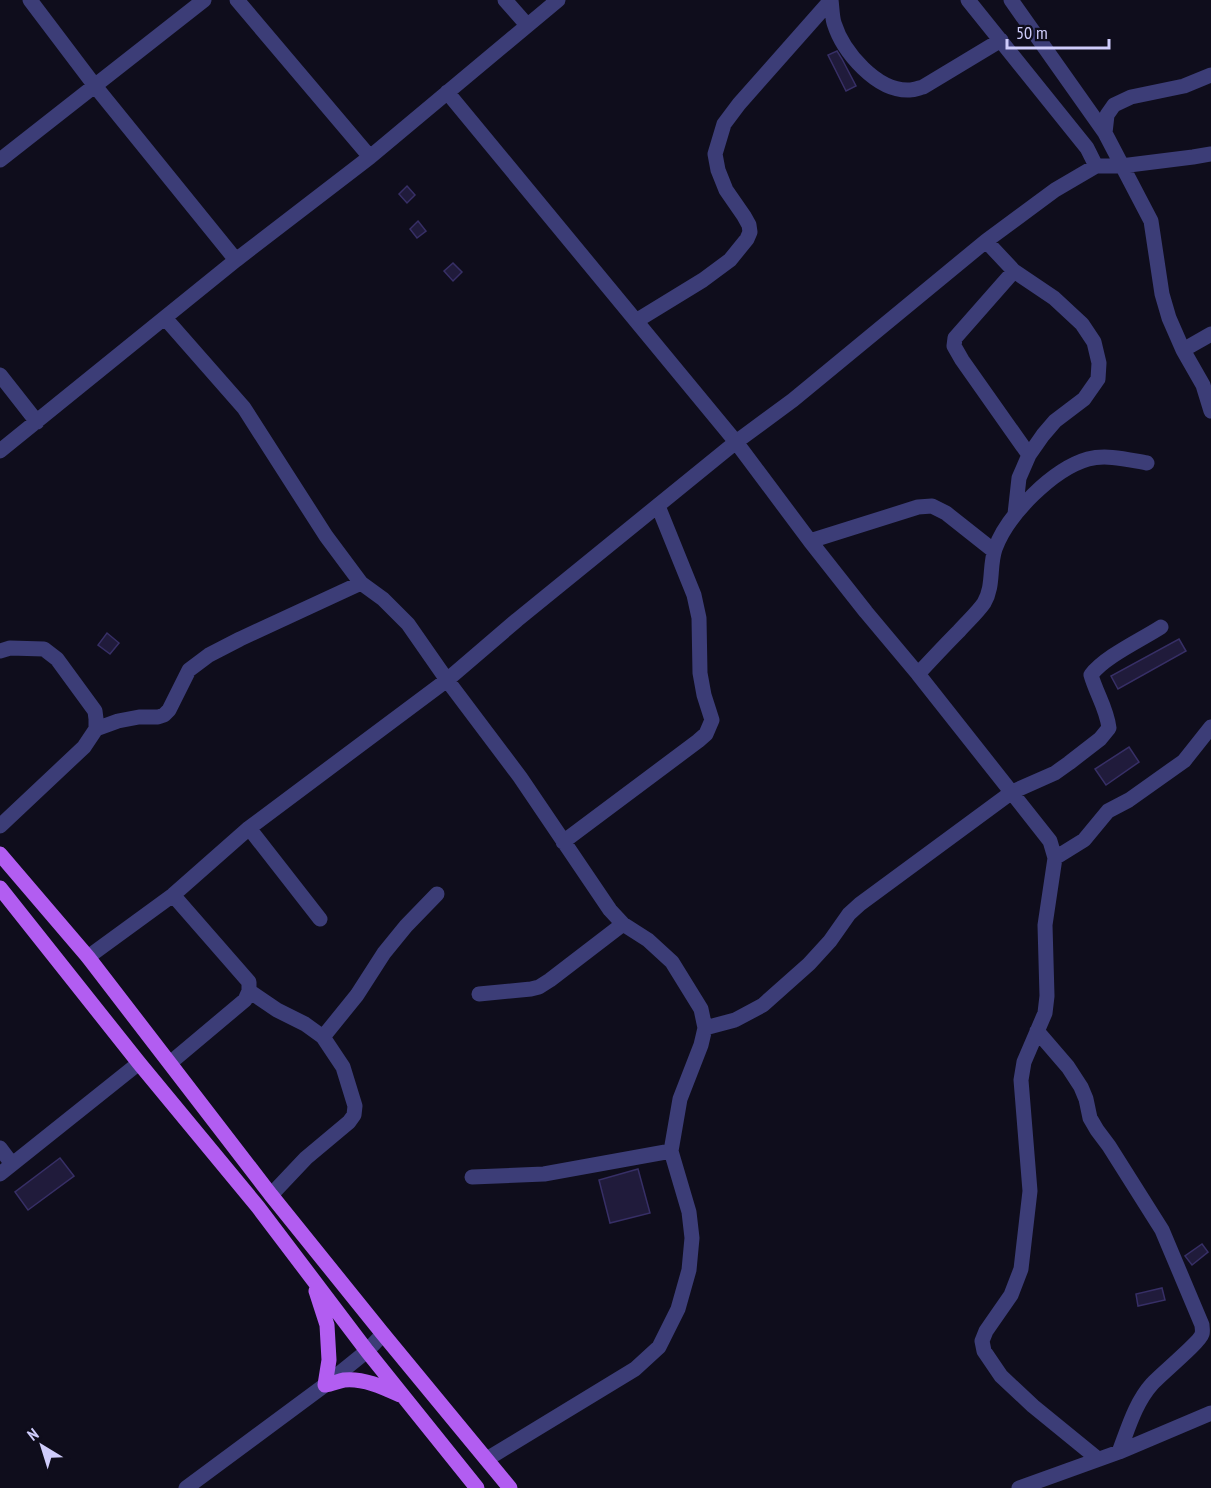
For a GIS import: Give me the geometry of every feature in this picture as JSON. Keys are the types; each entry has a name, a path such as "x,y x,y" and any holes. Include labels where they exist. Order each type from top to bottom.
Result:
{"main road":[{"path":"0,854 88,957 271,1195 510,1488"},
{"path":"0,888 139,1063 258,1207 367,1351 477,1488"},
{"path":"313,1279 327,1325 329,1360 325,1385 346,1380 361,1381 382,1386 404,1397"}],"street":[{"path":"30,0 95,86 236,260"},
{"path":"0,160 204,0"},
{"path":"237,0 370,157"},
{"path":"506,0 527,26"},
{"path":"0,452 236,260 370,157 558,0"},
{"path":"831,0 834,23 848,52 865,72 892,88 909,90 924,87 1001,40"},
{"path":"636,321 703,280 730,260 747,239 750,232 749,225 726,190 718,170 715,154 724,124 831,0"},
{"path":"968,0 1087,148 1096,166"},
{"path":"1011,0 1105,133 1146,210 1151,221 1162,294 1169,318 1183,350 1207,384 1211,411"},
{"path":"1105,133 1107,115 1113,105 1131,97 1184,86 1211,75"},
{"path":"447,92 736,442 810,541 1050,841 1055,858 1045,925 1047,996 1045,1013 1024,1062 1021,1080 1030,1191 1021,1269 1011,1295 986,1331 982,1341 984,1351 1001,1376 1033,1406 1098,1458"},
{"path":"88,957 173,896 249,828 447,680 517,620 736,442 793,400 986,241 1055,190 1096,166 1193,158 1211,154"},
{"path":"986,241 1014,271 1053,298 1082,324 1094,342 1099,363 1098,379 1084,399 1055,421 1042,435 1029,455 1019,478 1015,514"},
{"path":"1014,271 955,338 954,346 1029,455"},
{"path":"165,318 244,408 326,536 361,584 383,599 408,624 520,777 609,910 623,924 648,940 672,962 701,1009 705,1028 701,1045 680,1098 671,1151 689,1212 692,1238 688,1270 678,1309 659,1347 635,1369 487,1459"},
{"path":"1183,350 1211,334"},
{"path":"0,375 37,422"},
{"path":"918,674 984,603 990,587 994,551 1015,514 1036,492 1065,468 1089,459 1110,458 1147,463"},
{"path":"563,842 698,741 706,734 712,720 700,673 699,618 694,595 658,506"},
{"path":"810,541 918,507 932,506 946,513 994,551"},
{"path":"96,729 118,721 164,715 169,710 189,670 209,655 361,584"},
{"path":"705,1028 735,1020 763,1005 809,964 830,941 849,914 860,904 1012,792 1055,773 1100,739 1109,728 1108,718 1091,675 1095,669 1112,657 1161,627"},
{"path":"0,651 10,648 44,649 57,659 95,711 96,718 96,729 84,747 0,826"},
{"path":"1055,858 1084,840 1108,811 1129,800 1184,761 1211,727"},
{"path":"249,828 320,919"},
{"path":"323,1037 357,995 384,953 437,894"},
{"path":"170,1063 245,1000 249,991 249,982 173,896"},
{"path":"479,994 539,987 623,924"},
{"path":"249,991 323,1037 343,1067 355,1106 354,1115 349,1122 306,1158 271,1195"},
{"path":"1036,1031 1068,1067 1086,1099 1090,1118 1096,1130 1109,1146 1162,1230 1202,1325 1202,1334 1197,1342 1150,1387 1137,1407 1119,1452"},
{"path":"0,1148 6,1169 139,1063"},
{"path":"472,1177 544,1174 671,1151"},
{"path":"186,1488 325,1385 367,1351 383,1334"},
{"path":"1018,1488 1119,1452 1211,1413"}],"building":[{"path":"837,51 856,86 846,91 828,55"},
{"path":"407,186 415,195 407,203 399,194"},
{"path":"418,221 426,231 417,238 410,229"},
{"path":"453,263 462,272 453,281 444,271"},
{"path":"107,633 119,643 110,654 98,645"},
{"path":"1179,639 1186,651 1118,689 1111,676"},
{"path":"1129,747 1139,762 1106,785 1095,769"},
{"path":"60,1158 74,1176 28,1210 15,1192"},
{"path":"638,1169 650,1213 610,1223 599,1180"},
{"path":"1202,1244 1208,1252 1192,1265 1185,1256"},
{"path":"1162,1288 1165,1300 1138,1306 1136,1294"}]}
